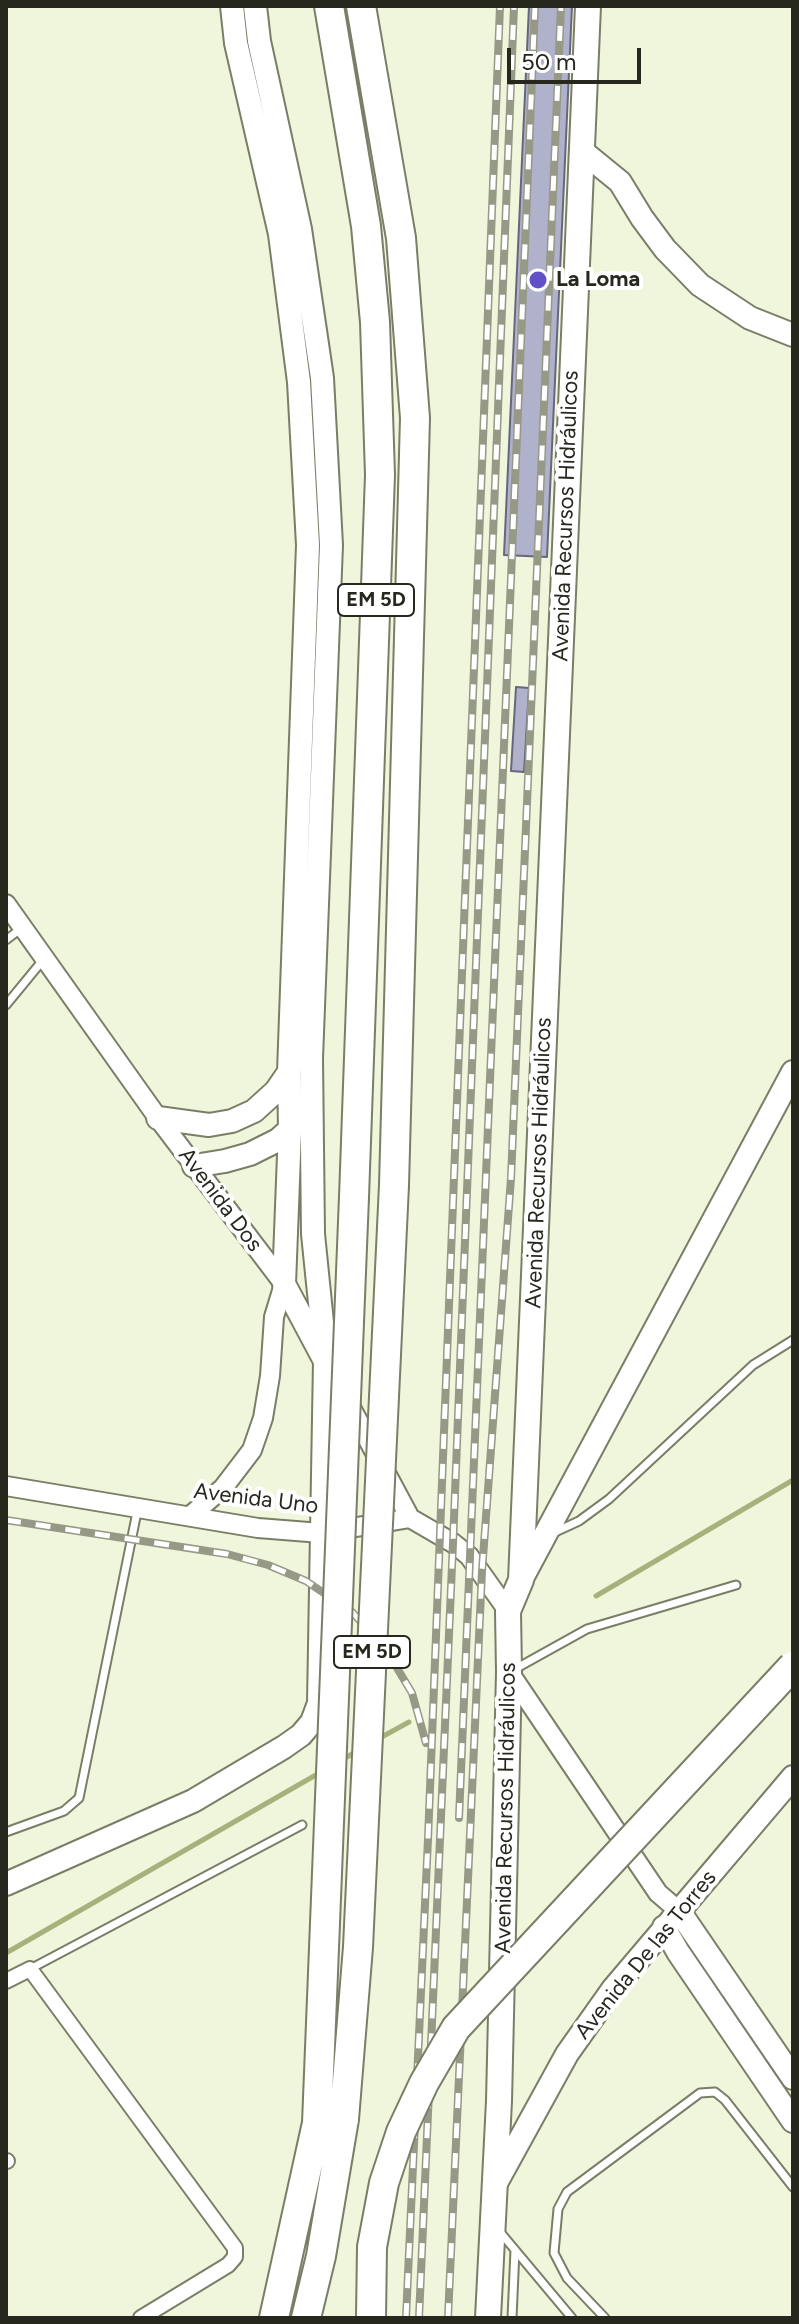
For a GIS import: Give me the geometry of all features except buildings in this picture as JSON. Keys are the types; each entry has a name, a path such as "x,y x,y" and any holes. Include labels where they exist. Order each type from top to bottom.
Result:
{"highway":[{"name":"EM 5D","path":"306,2318 321,2256 330,2121 354,1197 380,475 375,322 366,226 329,6"},
{"name":"EM 5D","path":"274,2318 330,2121 358,1947 394,1185 415,418 401,238 361,6"},
{"path":"371,2318 372,2247 384,2183 407,2119 456,2028 793,1666"}],"main road":[{"path":"232,6 236,43 280,234 299,382 308,545 284,1284"},
{"path":"255,6 259,41 300,229 322,378 331,545 311,1110 313,1234 325,1361"},
{"name":"Avenida Recursos Hidráulicos","path":"488,2318 499,2101 508,1611 521,1580 588,6"},
{"path":"582,151 620,182 653,234 700,285 750,318 793,335"},
{"path":"158,1118 209,1125 232,1121 254,1111 276,1091 289,1072"},
{"path":"521,1580 793,1072"},
{"path":"194,1166 250,1154 278,1140 311,1110"},
{"name":"Avenida Dos","path":"6,1884 193,1801 284,1747 312,1722 319,1703 325,1361 284,1284"},
{"name":"Avenida De las Torres","path":"493,2187 567,2054 613,1989 793,1777"},
{"path":"672,1919 793,2078"},
{"path":"672,1919 678,1952 793,2121"}],"street":[{"name":"Avenida Dos","path":"6,904 158,1118 284,1284"},
{"path":"190,1516 223,1488 252,1450 263,1418 270,1376 274,1317 284,1284"},
{"path":"325,1361 410,1518 469,1556 508,1611"},
{"name":"Avenida Uno","path":"6,1486 258,1528 321,1533 410,1518"},
{"path":"509,1672 658,1893 672,1919"},
{"path":"6,1981 30,1969 235,2248 235,2257 228,2265 141,2318"}],"lane":[{"path":"6,940 23,927"},
{"path":"6,1005 45,957"},
{"path":"544,1538 579,1521 609,1499 753,1365 793,1340"},
{"path":"6,1832 64,1811 79,1798 138,1507"},
{"path":"509,1672 587,1629 736,1585"},
{"path":"30,1969 302,1825"},
{"path":"605,2318 567,2278 554,2253 558,2209 567,2192 700,2093 715,2092 725,2100 793,2187"},
{"path":"493,2225 572,2318"},
{"path":"512,2318 515,2250"}],"waterway":[{"path":"596,1596 793,1480"},
{"path":"378,1739 409,1722"},
{"path":"340,1761 359,1750"},
{"path":"6,1953 321,1772"}],"railway":[{"path":"406,2318 428,1839 500,6"},
{"path":"419,2318 514,6"},
{"path":"459,1818 535,6"},
{"path":"448,2318 482,1571 511,1178 561,6"},
{"path":"6,1520 227,1554 268,1565 306,1581 352,1612 385,1648 412,1693 426,1743"}],"place":[{"name":"La Loma","path":"538,280"}]}
